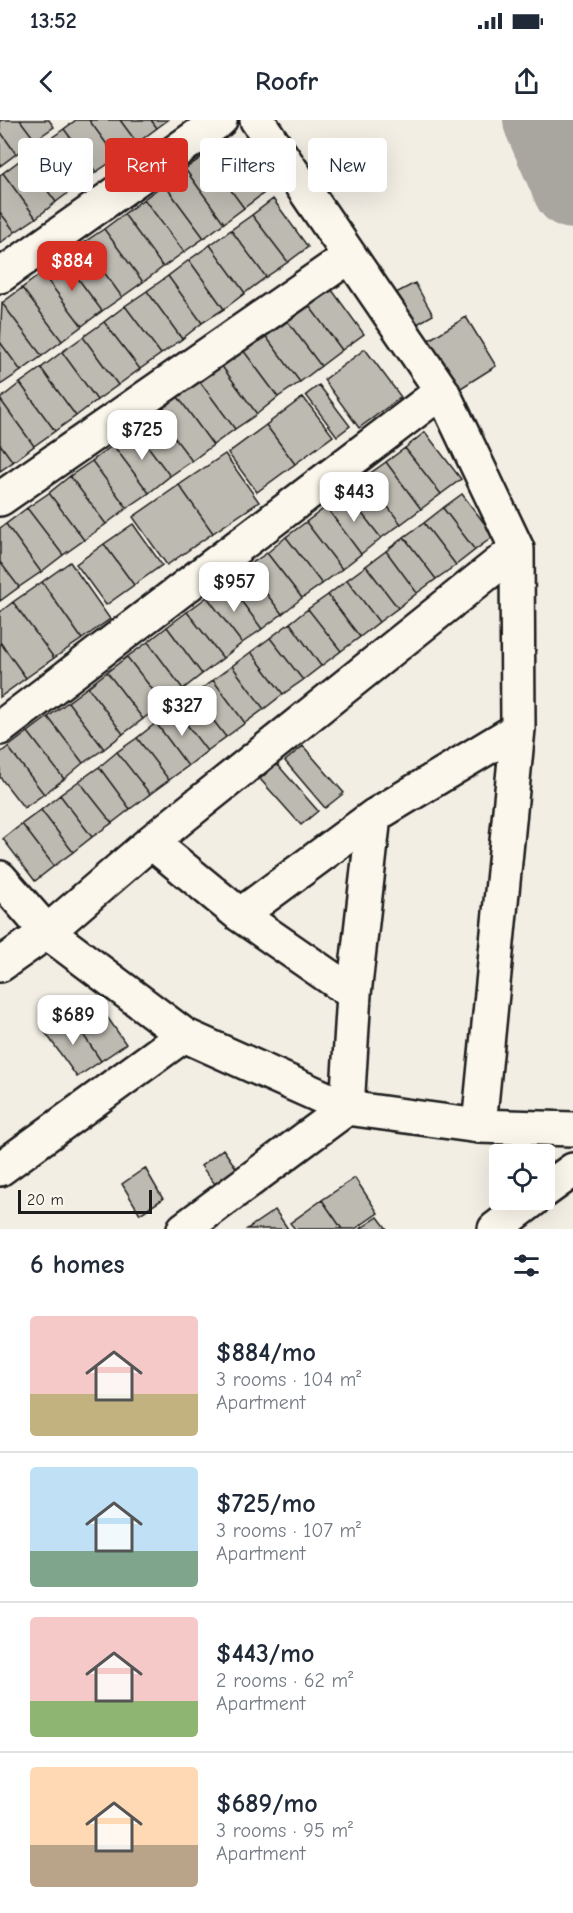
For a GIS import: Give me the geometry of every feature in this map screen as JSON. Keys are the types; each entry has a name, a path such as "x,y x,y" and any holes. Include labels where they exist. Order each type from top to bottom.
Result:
{"street":[{"path":"0,276 220,120"},
{"path":"257,120 442,391 517,549 518,729 479,1126"},
{"path":"0,499 350,256"},
{"path":"0,728 442,391"},
{"path":"0,965 47,932 151,842 517,549"},
{"path":"240,915 374,816 518,729"},
{"path":"184,1229 347,1108 354,994 374,816"},
{"path":"151,842 240,915 354,994"},
{"path":"0,878 47,932 184,1035 347,1108 479,1126 573,1129"},
{"path":"0,1169 184,1035"},
{"path":"555,1183 573,1170"},
{"path":"495,1229 520,1210"}],"building":[{"path":"0,120 20,120 34,138 18,138 18,153 16,154 0,131"},
{"path":"20,120 49,120 54,127 38,138 34,138"},
{"path":"76,120 89,120 105,142 105,166 96,172 93,168 93,138 71,138 64,129"},
{"path":"89,120 120,120 133,138 105,138 105,142"},
{"path":"120,120 151,120 157,128 144,138 133,138"},
{"path":"151,120 168,120 157,128"},
{"path":"64,129 71,138 51,138"},
{"path":"0,131 16,154 0,166"},
{"path":"200,158 200,190 188,173 188,167"},
{"path":"18,162 18,192 48,192 56,202 36,218 3,173"},
{"path":"3,173 36,218 15,232 0,212 0,175"},
{"path":"188,173 224,223 204,238 170,192 188,192"},
{"path":"48,192 69,192 56,202"},
{"path":"153,192 170,192 204,238 184,252 144,199"},
{"path":"202,192 232,192 244,208 224,223"},
{"path":"232,192 263,192 264,193 244,208"},
{"path":"144,199 184,252 163,267 124,214"},
{"path":"273,199 308,247 288,262 252,215"},
{"path":"0,212 15,232 0,243"},
{"path":"124,214 163,267 143,282 104,229"},
{"path":"252,215 288,262 266,277 231,230"},
{"path":"104,229 143,282 122,297 83,243"},
{"path":"231,230 266,277 245,293 210,245"},
{"path":"83,243 122,297 102,311 63,258"},
{"path":"210,245 245,293 224,309 189,260"},
{"path":"63,258 102,311 82,326 42,273"},
{"path":"189,260 224,309 202,323 168,276"},
{"path":"42,273 82,326 62,341 22,288"},
{"path":"168,276 202,323 182,339 147,291"},
{"path":"415,283 433,315 412,327 394,294"},
{"path":"329,286 364,334 342,350 307,303"},
{"path":"22,288 62,341 42,356 2,303"},
{"path":"147,291 182,339 161,354 125,306"},
{"path":"2,303 42,356 21,371 0,342"},
{"path":"307,303 342,350 321,366 285,318"},
{"path":"125,306 161,354 140,369 104,322"},
{"path":"466,317 496,366 453,393 422,344"},
{"path":"285,318 321,366 300,382 264,334"},
{"path":"104,322 140,369 118,385 83,337"},
{"path":"264,334 300,382 278,397 243,350"},
{"path":"83,337 118,385 97,400 62,352"},
{"path":"0,342 21,371 0,385"},
{"path":"365,349 401,397 359,428 324,380"},
{"path":"243,350 278,397 257,414 221,365"},
{"path":"62,352 97,400 76,416 41,368"},
{"path":"221,365 257,414 235,429 200,382"},
{"path":"41,368 76,416 55,431 20,383"},
{"path":"200,382 235,429 213,445 178,397"},
{"path":"20,383 55,431 34,446 0,399"},
{"path":"319,385 350,426 337,436 306,395"},
{"path":"178,397 213,445 192,461 156,413"},
{"path":"303,397 333,436 295,464 266,425"},
{"path":"0,399 34,446 13,462 0,444"},
{"path":"156,413 192,461 170,476 135,429"},
{"path":"266,425 295,464 257,492 228,453"},
{"path":"135,429 170,476 149,493 113,445"},
{"path":"425,432 461,479 441,494 405,448"},
{"path":"0,444 13,462 0,471"},
{"path":"113,445 149,493 127,508 92,461"},
{"path":"405,448 441,494 421,509 386,462"},
{"path":"225,454 259,502 213,533 179,485"},
{"path":"92,461 127,508 106,524 70,476"},
{"path":"386,462 421,509 401,524 365,477"},
{"path":"70,476 106,524 84,540 49,493"},
{"path":"365,477 401,524 381,538 346,493"},
{"path":"179,485 213,533 167,565 133,517"},
{"path":"49,493 84,540 63,555 27,508"},
{"path":"346,493 381,538 361,554 326,507"},
{"path":"462,494 494,536 475,550 443,508"},
{"path":"326,507 361,554 342,569 306,522"},
{"path":"27,508 63,555 41,572 6,524"},
{"path":"443,508 475,550 456,565 424,523"},
{"path":"306,522 342,569 322,584 286,537"},
{"path":"424,523 456,565 436,579 404,537"},
{"path":"6,524 41,572 19,587 0,562 0,528"},
{"path":"133,524 162,565 134,585 104,544"},
{"path":"286,537 322,584 302,598 267,553"},
{"path":"404,537 436,579 417,593 386,551"},
{"path":"104,544 134,585 106,605 76,564"},
{"path":"386,551 417,593 398,608 366,566"},
{"path":"267,553 302,598 282,614 246,567"},
{"path":"0,562 19,587 0,601"},
{"path":"70,562 110,619 82,639 42,582"},
{"path":"366,566 398,608 379,622 347,580"},
{"path":"246,567 282,614 262,629 227,582"},
{"path":"347,580 379,622 360,637 328,595"},
{"path":"42,582 82,639 54,658 13,602"},
{"path":"227,582 262,629 242,643 207,597"},
{"path":"328,595 360,637 341,651 308,609"},
{"path":"207,597 242,643 223,658 187,612"},
{"path":"13,602 54,658 26,678 0,642 0,612"},
{"path":"308,609 341,651 321,666 290,623"},
{"path":"187,612 223,658 202,674 167,627"},
{"path":"290,623 321,666 303,680 270,638"},
{"path":"167,627 202,674 183,689 148,642"},
{"path":"270,638 303,680 283,694 251,652"},
{"path":"0,642 26,678 0,697"},
{"path":"148,642 183,689 163,703 127,657"},
{"path":"251,652 283,694 264,709 232,666"},
{"path":"127,657 163,703 143,719 107,672"},
{"path":"232,666 264,709 245,723 213,680"},
{"path":"107,672 143,719 123,734 88,687"},
{"path":"213,680 245,723 226,737 194,695"},
{"path":"88,687 123,734 104,749 68,702"},
{"path":"194,695 226,737 207,751 175,709"},
{"path":"68,702 104,749 83,763 48,717"},
{"path":"175,709 207,751 188,766 156,723"},
{"path":"48,717 83,763 64,779 28,732"},
{"path":"156,723 188,766 169,780 137,738"},
{"path":"28,732 64,779 44,794 8,747"},
{"path":"137,738 169,780 150,794 117,752"},
{"path":"303,746 344,793 325,808 285,761"},
{"path":"8,747 44,794 24,808 0,777 0,753"},
{"path":"117,752 150,794 130,809 99,767"},
{"path":"277,764 318,811 301,825 260,779"},
{"path":"99,767 130,809 112,823 79,781"},
{"path":"79,781 112,823 92,837 60,795"},
{"path":"60,795 92,837 73,852 41,810"},
{"path":"41,810 73,852 54,866 22,824"},
{"path":"22,824 54,866 35,881 3,839"},
{"path":"94,998 126,1044 101,1061 70,1015"},
{"path":"70,1015 101,1061 77,1077 45,1032"},
{"path":"223,1149 241,1175 222,1193 201,1166"},
{"path":"145,1168 163,1199 140,1214 122,1184"},
{"path":"355,1178 378,1213 355,1229 342,1229 322,1200"},
{"path":"322,1200 342,1229 295,1229 290,1223"},
{"path":"275,1210 288,1229 247,1229"},
{"path":"378,1217 387,1229 360,1229"}],"waterway":[{"path":"543,120 573,189"}]}
